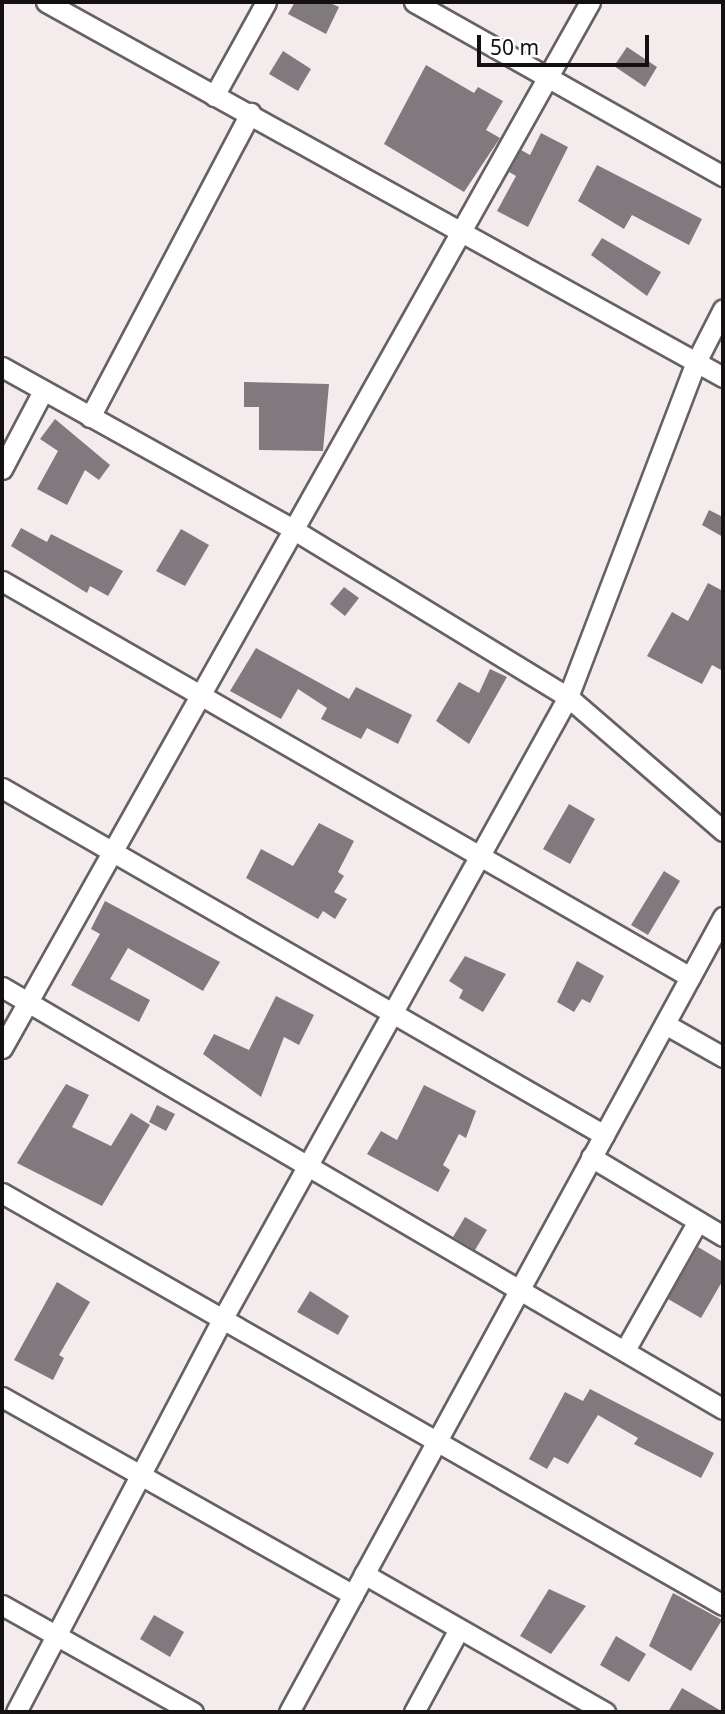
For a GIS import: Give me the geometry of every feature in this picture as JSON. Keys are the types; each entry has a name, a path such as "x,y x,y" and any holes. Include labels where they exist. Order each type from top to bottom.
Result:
{"street":[{"path":"46,2 723,377"},
{"path":"214,96 267,2"},
{"path":"414,2 723,176"},
{"path":"2,1048 197,693 590,2"},
{"path":"90,417 250,113"},
{"path":"16,1712 304,1169 568,697 696,362 723,309"},
{"path":"2,368 290,528 568,697 723,831"},
{"path":"2,469 43,391"},
{"path":"2,581 478,858 690,977"},
{"path":"2,789 111,848 604,1135"},
{"path":"289,1712 723,918"},
{"path":"2,987 28,1000 304,1169 625,1350 723,1409"},
{"path":"665,1024 723,1057"},
{"path":"591,1157 723,1236"},
{"path":"2,1193 723,1605"},
{"path":"625,1350 698,1221"},
{"path":"2,1397 353,1595"},
{"path":"364,1574 605,1712"},
{"path":"2,1605 193,1712"},
{"path":"414,1712 458,1629"}],"building":[{"path":"295,2 328,2 339,7 326,34 288,14"},
{"path":"627,47 657,67 645,87 614,66"},
{"path":"283,51 311,69 298,91 269,74"},
{"path":"426,65 474,93 478,87 503,101 486,130 500,138 464,192 384,144"},
{"path":"541,133 568,147 528,227 497,211 516,176 509,172 521,150 530,155"},
{"path":"597,165 702,219 689,245 632,215 624,229 578,201"},
{"path":"602,238 661,272 647,296 591,255"},
{"path":"244,382 329,384 323,451 259,450 259,407 244,407"},
{"path":"55,419 110,465 99,480 85,470 67,505 37,489 58,451 40,439"},
{"path":"709,510 723,517 723,537 702,525"},
{"path":"21,528 47,542 51,534 123,571 108,596 90,586 87,593 11,546"},
{"path":"181,529 209,545 185,586 156,571"},
{"path":"708,583 723,591 723,671 712,665 702,684 647,656 672,612 688,621"},
{"path":"344,587 359,598 345,616 330,604"},
{"path":"256,648 349,699 356,687 412,715 398,744 367,728 361,739 321,719 327,708 298,689 281,719 230,691"},
{"path":"490,669 507,677 469,744 436,721 459,682 479,693"},
{"path":"569,804 595,819 570,864 543,849"},
{"path":"319,823 354,841 338,872 344,876 334,892 347,899 335,919 323,911 318,919 246,878 261,849 293,866"},
{"path":"664,871 680,881 648,935 631,925"},
{"path":"105,901 220,962 203,991 128,948 110,979 150,1000 139,1022 71,985 100,934 91,929"},
{"path":"465,956 506,974 483,1012 459,998 463,990 449,981"},
{"path":"577,961 604,976 590,1003 582,999 574,1012 557,1002"},
{"path":"276,996 314,1015 299,1045 284,1037 261,1097 203,1054 214,1034 249,1050"},
{"path":"66,1084 89,1095 72,1127 111,1146 131,1113 150,1125 102,1206 17,1163"},
{"path":"424,1085 476,1111 466,1138 459,1134 443,1165 450,1170 438,1192 367,1154 381,1131 397,1140"},
{"path":"157,1105 175,1114 166,1131 149,1122"},
{"path":"465,1217 487,1230 475,1250 453,1237"},
{"path":"698,1247 723,1262 723,1280 701,1318 668,1299"},
{"path":"57,1282 90,1302 59,1355 64,1358 53,1380 14,1360"},
{"path":"310,1291 349,1316 338,1335 297,1312"},
{"path":"590,1389 714,1453 701,1478 634,1444 638,1438 598,1415 568,1464 554,1457 547,1469 529,1459 565,1392 583,1401"},
{"path":"549,1589 586,1606 551,1654 520,1636"},
{"path":"673,1593 722,1620 691,1671 649,1646"},
{"path":"154,1615 184,1632 170,1657 140,1639"},
{"path":"616,1636 646,1654 629,1682 600,1665"},
{"path":"682,1688 723,1712 668,1712"}]}
